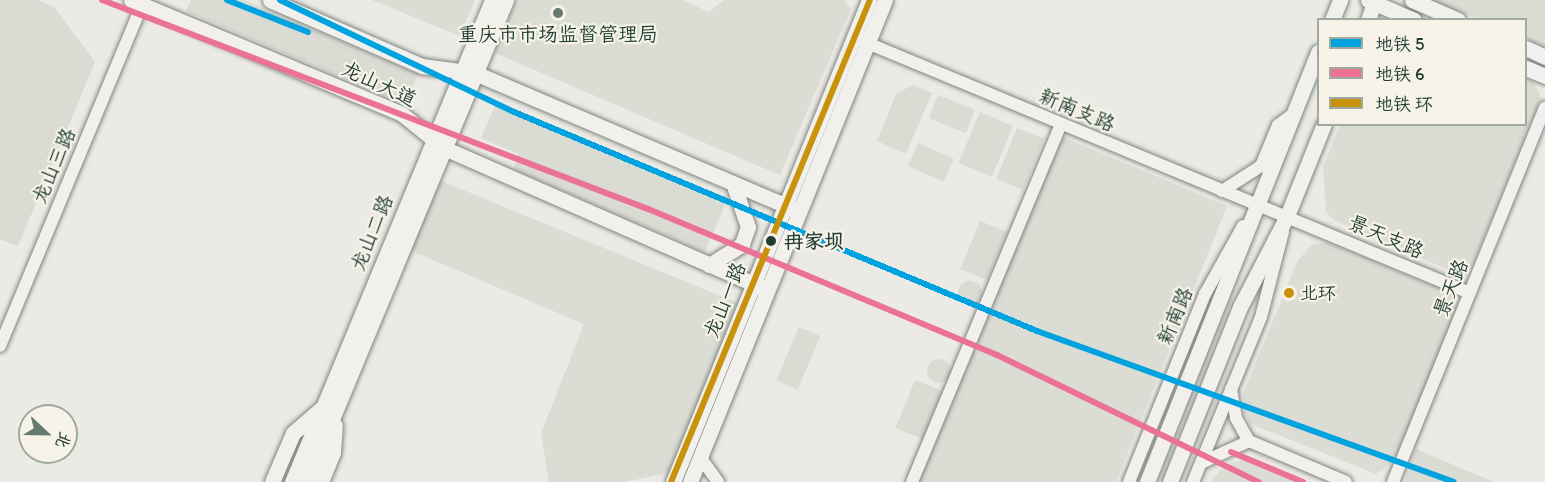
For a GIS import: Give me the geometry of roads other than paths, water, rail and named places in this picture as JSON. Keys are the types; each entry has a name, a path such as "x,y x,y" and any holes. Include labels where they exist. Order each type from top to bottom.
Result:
{"main road":[{"name":"龙山大道","path":"270,0 422,66 468,72 792,209"},
{"name":"龙山二路","path":"292,482 329,409 439,144 468,72 492,0"},
{"name":"龙山二路","path":"468,72 506,0"},
{"name":"龙山一路","path":"673,482 760,287 792,209 860,40 869,0"},
{"name":"龙山一路","path":"860,40 885,0"},
{"path":"1333,18 1340,0"},
{"path":"1412,0 1453,18"},
{"name":"龙山大道","path":"139,1 402,114 439,144 760,287"},
{"path":"1369,18 1374,1 1410,18"},
{"path":"1527,48 1545,57"},
{"name":"新南路","path":"1148,482 1255,204 1317,54"},
{"path":"1527,68 1545,76"},
{"path":"1170,482 1240,307 1287,216 1323,126"},
{"path":"709,265 742,244 748,227 733,183"},
{"name":"龙山一路","path":"690,482 760,287"},
{"name":"龙山二路","path":"306,482 329,409"},
{"path":"272,482 293,433 329,409 333,452 321,482"}],"street":[{"name":"龙山三路","path":"0,346 139,1"},
{"name":"新南支路","path":"860,40 1287,216"},
{"name":"景天路","path":"1393,482 1545,108"},
{"path":"1222,191 1261,166 1278,125 1293,114"},
{"path":"912,482 1061,124"},
{"name":"新南路","path":"1129,482 1205,294 1255,204"},
{"path":"1193,482 1261,317 1287,216"},
{"name":"景天支路","path":"1287,216 1470,293"},
{"path":"1231,390 1236,417 1249,441 1346,482"},
{"path":"1201,463 1249,441"},
{"path":"700,457 718,482"}],"metro line":[{"name":"6","path":"102,0 648,209 997,355 1259,482"},
{"name":"5","path":"227,0 308,32"},
{"name":"5","path":"280,0 514,112 1037,331 1453,482"},
{"name":"环","path":"671,482 870,0"},
{"name":"6","path":"1231,452 1303,482"}],"place":[{"name":"重庆市市场监督管理局","path":"558,13"},
{"name":"冉家坝","path":"771,241"},
{"name":"北环","path":"1289,293"}]}
